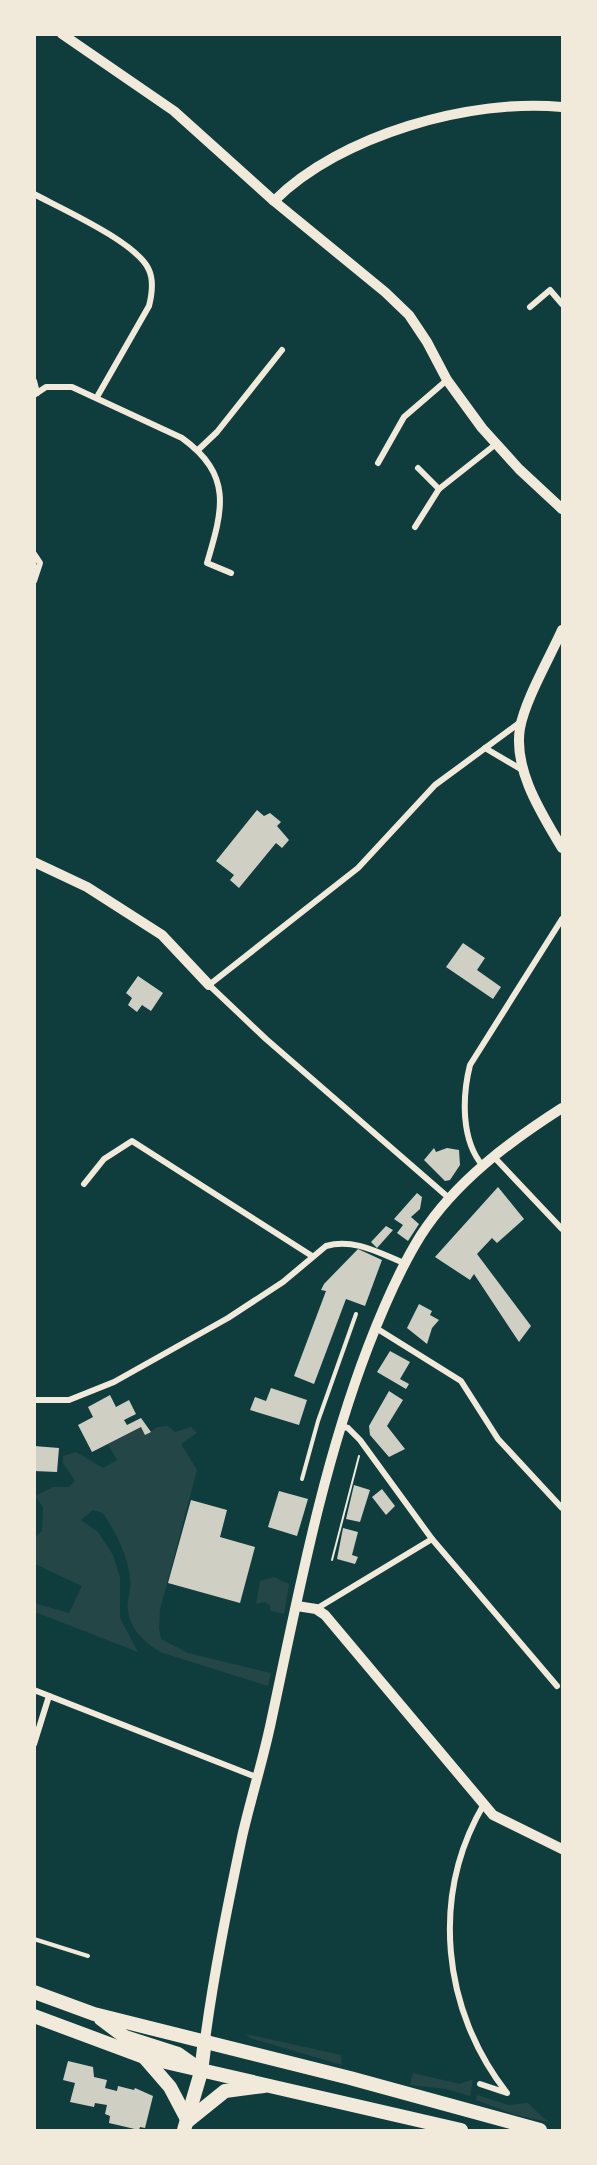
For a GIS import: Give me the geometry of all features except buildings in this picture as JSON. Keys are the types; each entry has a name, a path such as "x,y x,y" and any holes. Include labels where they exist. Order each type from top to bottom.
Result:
{"main road":[{"path":"34,1992 94,2014 205,2040 540,2130"},
{"path":"94,2014 125,2037 178,2054 201,2072"},
{"path":"34,2016 144,2057 201,2072 461,2130"},
{"path":"186,2126 201,2072 205,2040"},
{"path":"144,2057 170,2087 186,2126"},
{"path":"186,2126 225,2091 266,2086"}],"street":[{"path":"62,34 174,111 274,201 409,315 427,342 447,380 496,444 562,509"},
{"path":"274,201 316,165 368,140 440,118 482,109 515,105 562,106"},
{"path":"34,194 130,247 149,269 152,294 149,306 97,397"},
{"path":"530,307 550,290 562,304"},
{"path":"198,450 217,432 282,350"},
{"path":"378,463 404,417 447,380"},
{"path":"34,381 36,394 46,387 72,387 182,438 198,450 212,467 221,490 217,528 207,563 231,573"},
{"path":"415,527 439,489 496,444"},
{"path":"418,468 439,489"},
{"path":"34,554 40,562 34,581"},
{"path":"562,630 522,721 519,748 525,772 539,806 562,848"},
{"path":"209,985 358,868 435,785 522,721"},
{"path":"485,748 525,772"},
{"path":"34,862 87,887 171,943 209,985 266,1039 449,1198"},
{"path":"483,1166 470,1148 465,1085 470,1065 562,919"},
{"path":"205,2040 220,1947 305,1563 341,1426 376,1328 404,1263 449,1198 494,1157 562,1108"},
{"path":"84,1184 104,1159 132,1141 312,1256"},
{"path":"494,1157 562,1229"},
{"path":"34,1400 69,1400 114,1382 228,1318 282,1282 326,1246 348,1244 369,1248 404,1263"},
{"path":"376,1328 460,1381 498,1439 562,1508"},
{"path":"341,1426 348,1428 362,1444 432,1539 557,1686"},
{"path":"316,1609 432,1539"},
{"path":"297,1606 316,1609 325,1615 498,1819 562,1849"},
{"path":"34,1690 256,1777"},
{"path":"34,1744 49,1696"},
{"path":"480,2084 507,2093 483,2058 467,2026 455,1981 449,1938 452,1895 461,1854 484,1804"}],"lane":[{"path":"302,1479 318,1421 356,1314"},
{"path":"34,1939 88,1956"}],"path":[{"path":"332,1560 362,1444"}],"shaded area":[{"path":"168,1426 175,1432 191,1427 197,1433 181,1444 197,1470 160,1610 161,1639 188,1653 271,1673 268,1686 163,1653 151,1646 136,1631 128,1611 130,1583 127,1561 117,1536 103,1513 93,1510 81,1520 98,1532 113,1555 120,1577 120,1618 138,1652 35,1612 34,1603 69,1613 82,1586 35,1564 35,1537 42,1531 43,1507 35,1496 53,1487 69,1487 75,1481 63,1463 63,1456 76,1452 103,1468 117,1460 108,1444 141,1427 146,1435 157,1427"},
{"path":"274,1577 289,1584 284,1614 271,1611 270,1605 265,1602 256,1604 260,1581"},
{"path":"246,2034 341,2055 342,2065 250,2038"},
{"path":"413,2073 460,2084 473,2079 470,2096 446,2089 410,2085"},
{"path":"477,2095 509,2105 528,2103 548,2122 516,2115 476,2100"}]}
